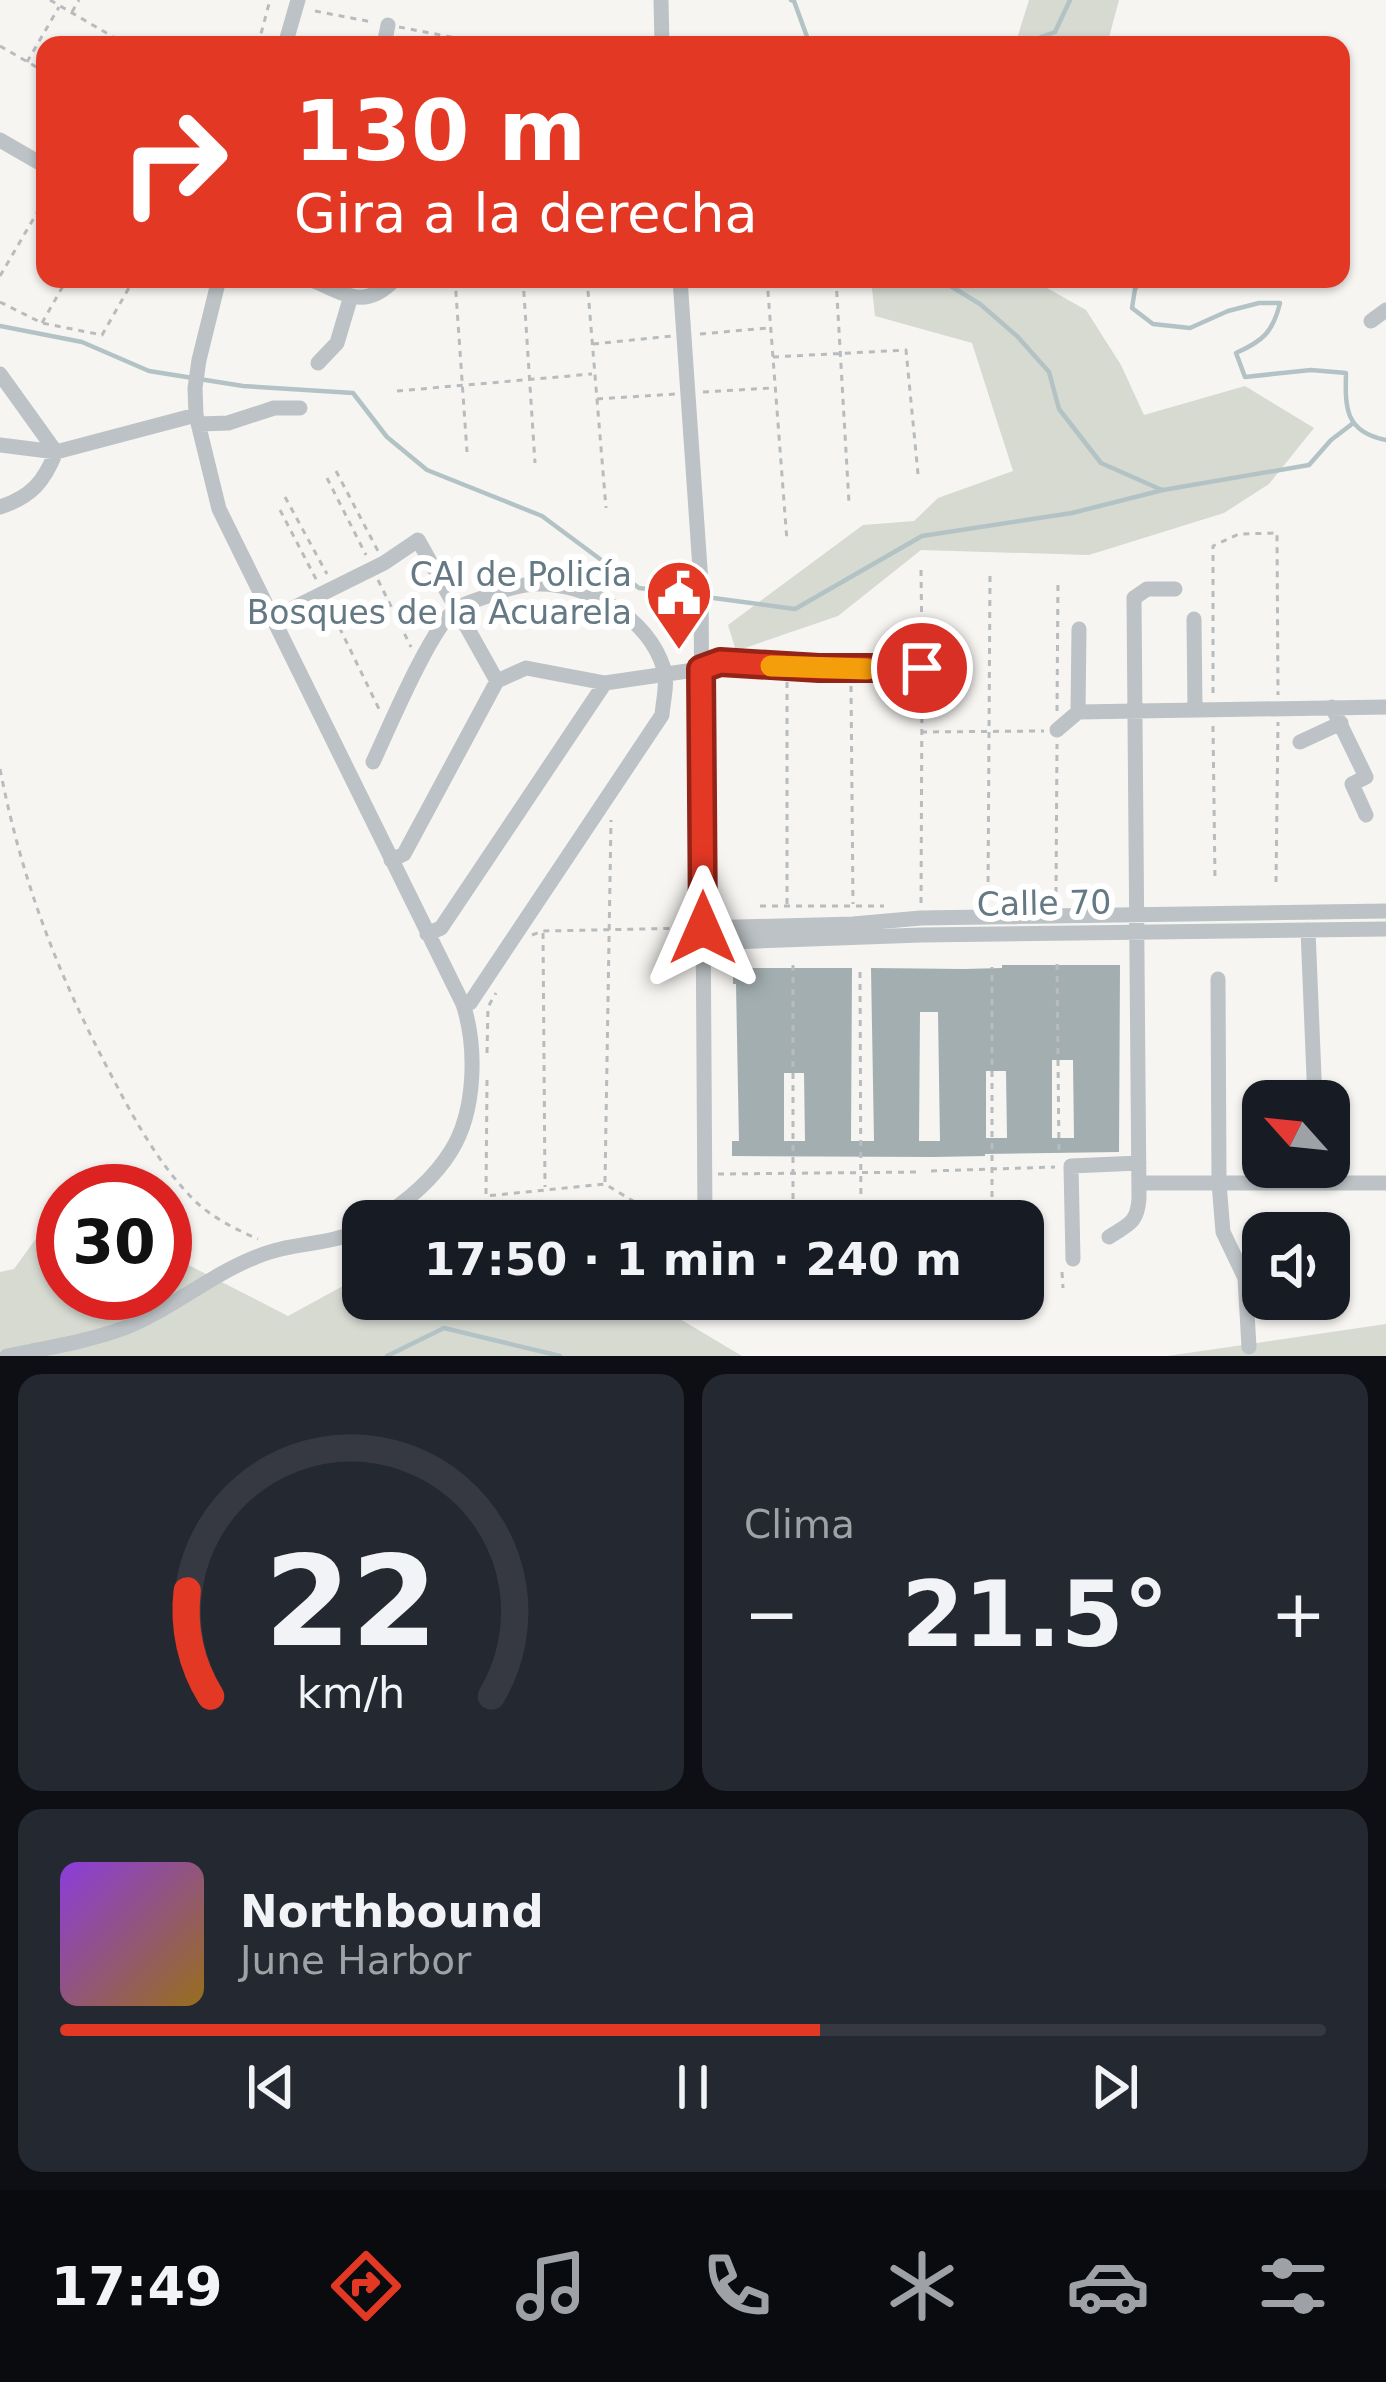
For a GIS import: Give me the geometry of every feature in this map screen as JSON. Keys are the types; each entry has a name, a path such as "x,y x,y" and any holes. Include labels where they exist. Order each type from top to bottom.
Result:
{"street":[{"path":"288,36 298,0"},
{"path":"661,0 662,36"},
{"path":"386,36 388,25"},
{"path":"0,140 36,161"},
{"path":"217,288 195,388 219,508 470,1026 470,1080 458,1137 425,1183 403,1200"},
{"path":"333,288 351,296 374,297 384,288"},
{"path":"681,288 701,583 705,1200"},
{"path":"318,364 337,343 351,296"},
{"path":"1371,321 1386,310"},
{"path":"0,374 56,452"},
{"path":"0,445 56,452 198,420 228,423 274,408 300,408"},
{"path":"0,507 37,488 56,452"},
{"path":"271,619 323,585 384,563 418,540 496,681"},
{"path":"373,762 430,646 455,609 510,587 568,586 600,599 630,619 652,644 666,674 662,715 470,1003 463,1004"},
{"path":"1109,1237 1138,1215 1140,1183 1134,598 1147,589 1174,589"},
{"path":"1194,619 1196,710"},
{"path":"1078,712 1079,629"},
{"path":"391,860 404,854 496,681 526,668 605,683 720,662 922,668"},
{"path":"427,934 441,928 605,683"},
{"path":"1058,730 1078,712 1386,706"},
{"path":"1332,707 1366,777 1352,784 1366,815"},
{"path":"1300,742 1341,723"},
{"name":"Calle 70","path":"703,936 921,918 1386,911"},
{"name":"Calle 70","path":"703,936 1386,929"},
{"path":"1308,930 1314,1080"},
{"path":"1218,979 1223,1232 1245,1278 1250,1347"},
{"path":"1073,1258 1071,1166 1139,1163"},
{"path":"1140,1183 1386,1183"},
{"path":"7,1356 76,1343 128,1326 256,1257 342,1236"}],"path":[{"path":"50,0 112,36"},
{"path":"72,13 79,0"},
{"path":"260,36 270,0"},
{"path":"42,36 60,6"},
{"path":"315,11 445,36"},
{"path":"0,46 36,67"},
{"path":"27,62 36,47"},
{"path":"0,276 36,214"},
{"path":"42,323 62,288"},
{"path":"0,302 42,323 102,335 129,288"},
{"path":"455,288 467,452"},
{"path":"524,288 536,464"},
{"path":"588,288 606,508"},
{"path":"768,288 787,541"},
{"path":"836,288 849,503"},
{"path":"593,344 770,328"},
{"path":"771,358 907,350 917,474"},
{"path":"397,391 595,374"},
{"path":"597,399 773,388"},
{"path":"337,471 384,563"},
{"path":"285,497 389,729"},
{"path":"280,510 323,585"},
{"path":"1214,546 1239,534 1277,533"},
{"path":"921,570 921,906"},
{"path":"988,894 990,575"},
{"path":"1056,893 1058,579"},
{"path":"787,667 787,906"},
{"path":"850,669 853,924"},
{"path":"921,731 1058,730"},
{"path":"0,770 20,862 40,922 74,1004 139,1127 195,1201 224,1223 271,1243"},
{"path":"604,1184 611,815"},
{"path":"760,906 898,906"},
{"path":"528,936 543,931 609,930 703,936"},
{"path":"543,931 544,1188"},
{"path":"931,1172 1060,1167 1057,964"},
{"path":"793,965 793,1200"},
{"path":"992,967 992,1200"},
{"path":"860,972 861,1200"},
{"path":"488,1054 488,1007 498,989"},
{"path":"487,1078 486,1196 604,1184 631,1200"},
{"path":"705,1174 920,1172"}],"shaded area":[{"path":"1029,0 1119,0 1109,36 1018,36"},
{"path":"872,288 1047,288 1086,310 1121,365 1144,415 1245,386 1314,428 1269,484 1224,513 1089,555 921,550 838,616 736,651 728,625 863,525 914,521 938,498 1013,471 972,343 875,316"},
{"path":"36,1238 36,1320 192,1320 192,1267 288,1316 342,1286 342,1320 682,1320 742,1356 0,1356 0,1272 14,1269"},
{"path":"1386,1324 1386,1356 1167,1356"}],"building":[{"path":"1120,965 1119,1152 732,1156 732,1141 739,1141 733,968 852,968 851,1141 874,1141 871,968","holes":["920,1012 938,1012 940,1141 919,1141","1052,1060 1073,1060 1074,1138 1052,1138","986,1071 1006,1071 1007,1138 986,1138","784,1073 804,1073 805,1141 784,1141"]}],"waterway":[{"path":"791,0 807,36"},
{"path":"1044,36 1055,32 1070,0"},
{"path":"954,288 1017,336 1049,372 1059,409 1101,463 1162,490"},
{"path":"1136,288 1132,308 1153,324 1190,328 1228,311 1280,303 1266,334 1236,353 1245,377 1311,370 1346,373 1350,417 1362,431 1386,440"},
{"path":"0,326 82,342 149,371 243,386 353,393 387,437 427,470 542,516 639,588 695,596"},
{"path":"706,597 795,609 922,536 1072,513 1163,490 1309,465 1352,424"},
{"path":"387,1356 444,1328 560,1356"}],"slow traffic":[{"path":"771,666 867,669"}],"place":[{"name":"CAI de Policía Bosques de la Acuarela","path":"679,652"}],"route":[{"path":"703,928 701,669 720,662 922,668"}]}
